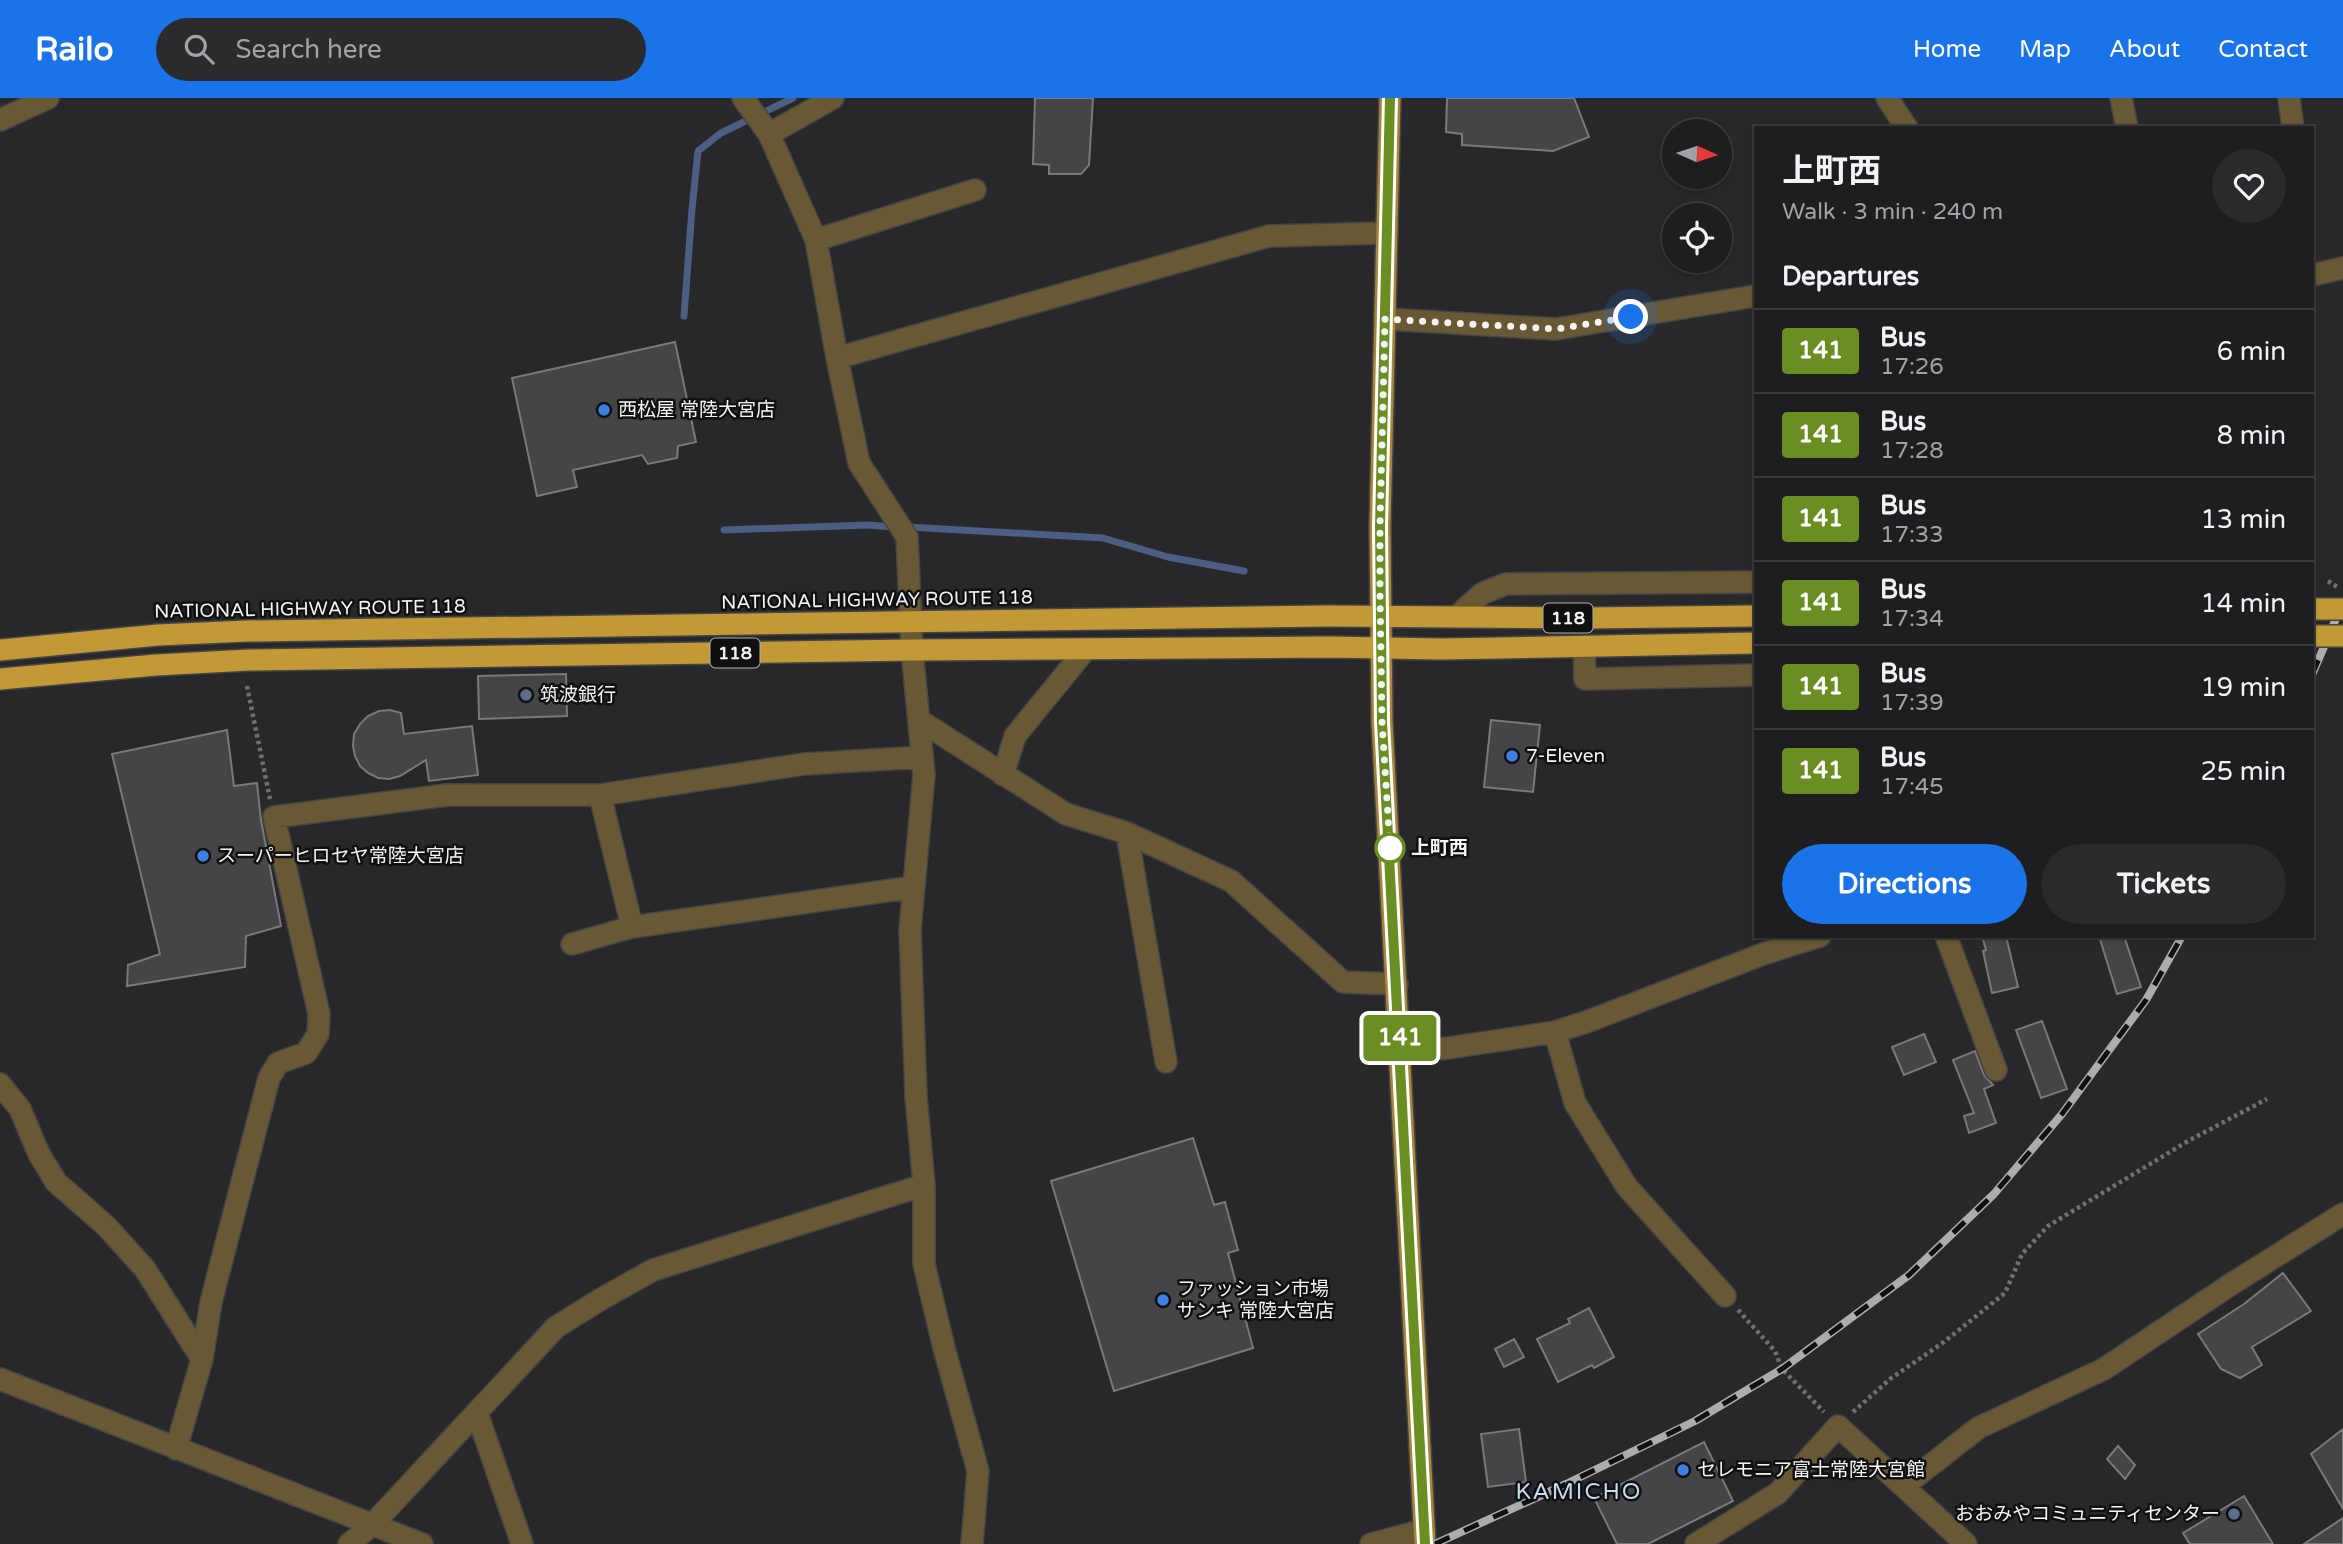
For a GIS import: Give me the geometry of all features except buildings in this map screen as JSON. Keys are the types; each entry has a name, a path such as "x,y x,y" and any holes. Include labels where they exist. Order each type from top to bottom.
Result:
{"highway":[{"path":"2314,609 2343,609"},
{"name":"NATIONAL HIGHWAY ROUTE 118","path":"0,650 158,635 247,631 1381,616 1754,616"},
{"path":"2314,636 2343,636"},
{"name":"118","path":"0,679 249,660 912,650 1381,649 1754,643"}],"main road":[{"path":"1390,98 1380,526 1382,722 1425,1537"}],"street":[{"path":"0,120 48,98"},
{"path":"743,98 769,134 817,240 837,358 859,463 907,537 910,622 924,775 910,930 916,1096 924,1185 924,1264 978,1471 972,1544"},
{"path":"769,134 833,98"},
{"path":"1886,98 1906,126"},
{"path":"2121,98 2127,126"},
{"path":"2289,98 2292,126"},
{"path":"817,240 975,190"},
{"path":"837,358 1269,236 1387,233"},
{"path":"2314,275 2343,268"},
{"path":"1385,319 1556,329 1754,296"},
{"path":"1457,616 1483,593 1506,584 1754,582"},
{"path":"1584,647 1586,679 1754,675"},
{"path":"1003,775 1015,736 1086,649"},
{"path":"919,720 1066,814 1127,833 1231,881 1343,982 1397,984"},
{"path":"176,1449 202,1359 211,1303 269,1078 278,1063 306,1053 318,1034 319,1014 274,817 447,795 600,795 804,764 922,757"},
{"path":"600,795 632,927"},
{"path":"1127,833 1167,1062"},
{"path":"572,944 632,927 914,887"},
{"path":"1401,1052 1555,1032 1763,954 1814,938"},
{"path":"1947,938 1996,1070"},
{"path":"1555,1032 1575,1103 1627,1187 1725,1296"},
{"path":"0,1084 20,1109 39,1153 56,1182 106,1226 145,1269 202,1359"},
{"path":"349,1544 373,1524 556,1327 653,1270 924,1185"},
{"path":"1904,1486 1978,1427 2104,1369 2343,1214"},
{"path":"0,1379 422,1544"},
{"path":"477,1413 522,1544"},
{"path":"1696,1544 1778,1493 1838,1426 1966,1544"},
{"path":"1371,1544 1425,1537"}],"path":[{"path":"247,686 274,817"},
{"path":"1725,1296 1774,1350 1782,1369 1838,1426 1890,1379 1944,1342 2005,1293 2022,1254 2048,1226 2188,1142 2267,1099"}],"waterway":[{"path":"684,316 698,151 721,133 793,98"},
{"path":"724,530 867,525 895,527"},
{"path":"907,527 1103,538 1168,557 1244,571"}],"railway":[{"path":"2314,670 2343,602"},
{"path":"1435,1544 1695,1421 1782,1369 1909,1275 1994,1194 2062,1114 2146,1000 2181,938"}],"bus line":[{"name":"141","path":"1390,98 1380,526 1382,722 1425,1544"}],"place":[{"name":"西松屋 常陸大宮店","path":"604,410"},
{"name":"筑波銀行","path":"526,695"},
{"name":"7-Eleven","path":"1512,756"},
{"name":"上町西","path":"1390,848"},
{"name":"スーパーヒロセヤ常陸大宮店","path":"203,856"},
{"name":"ファッション市場 サンキ 常陸大宮店","path":"1163,1300"},
{"name":"セレモニア富士常陸大宮館","path":"1683,1470"},
{"name":"おおみやコミュニティセンター","path":"2234,1514"}],"district":[{"name":"KAMICHO","path":"1579,1492"}],"route":[{"path":"1390,848 1382,722 1380,592 1385,319 1556,329 1631,317"}]}
